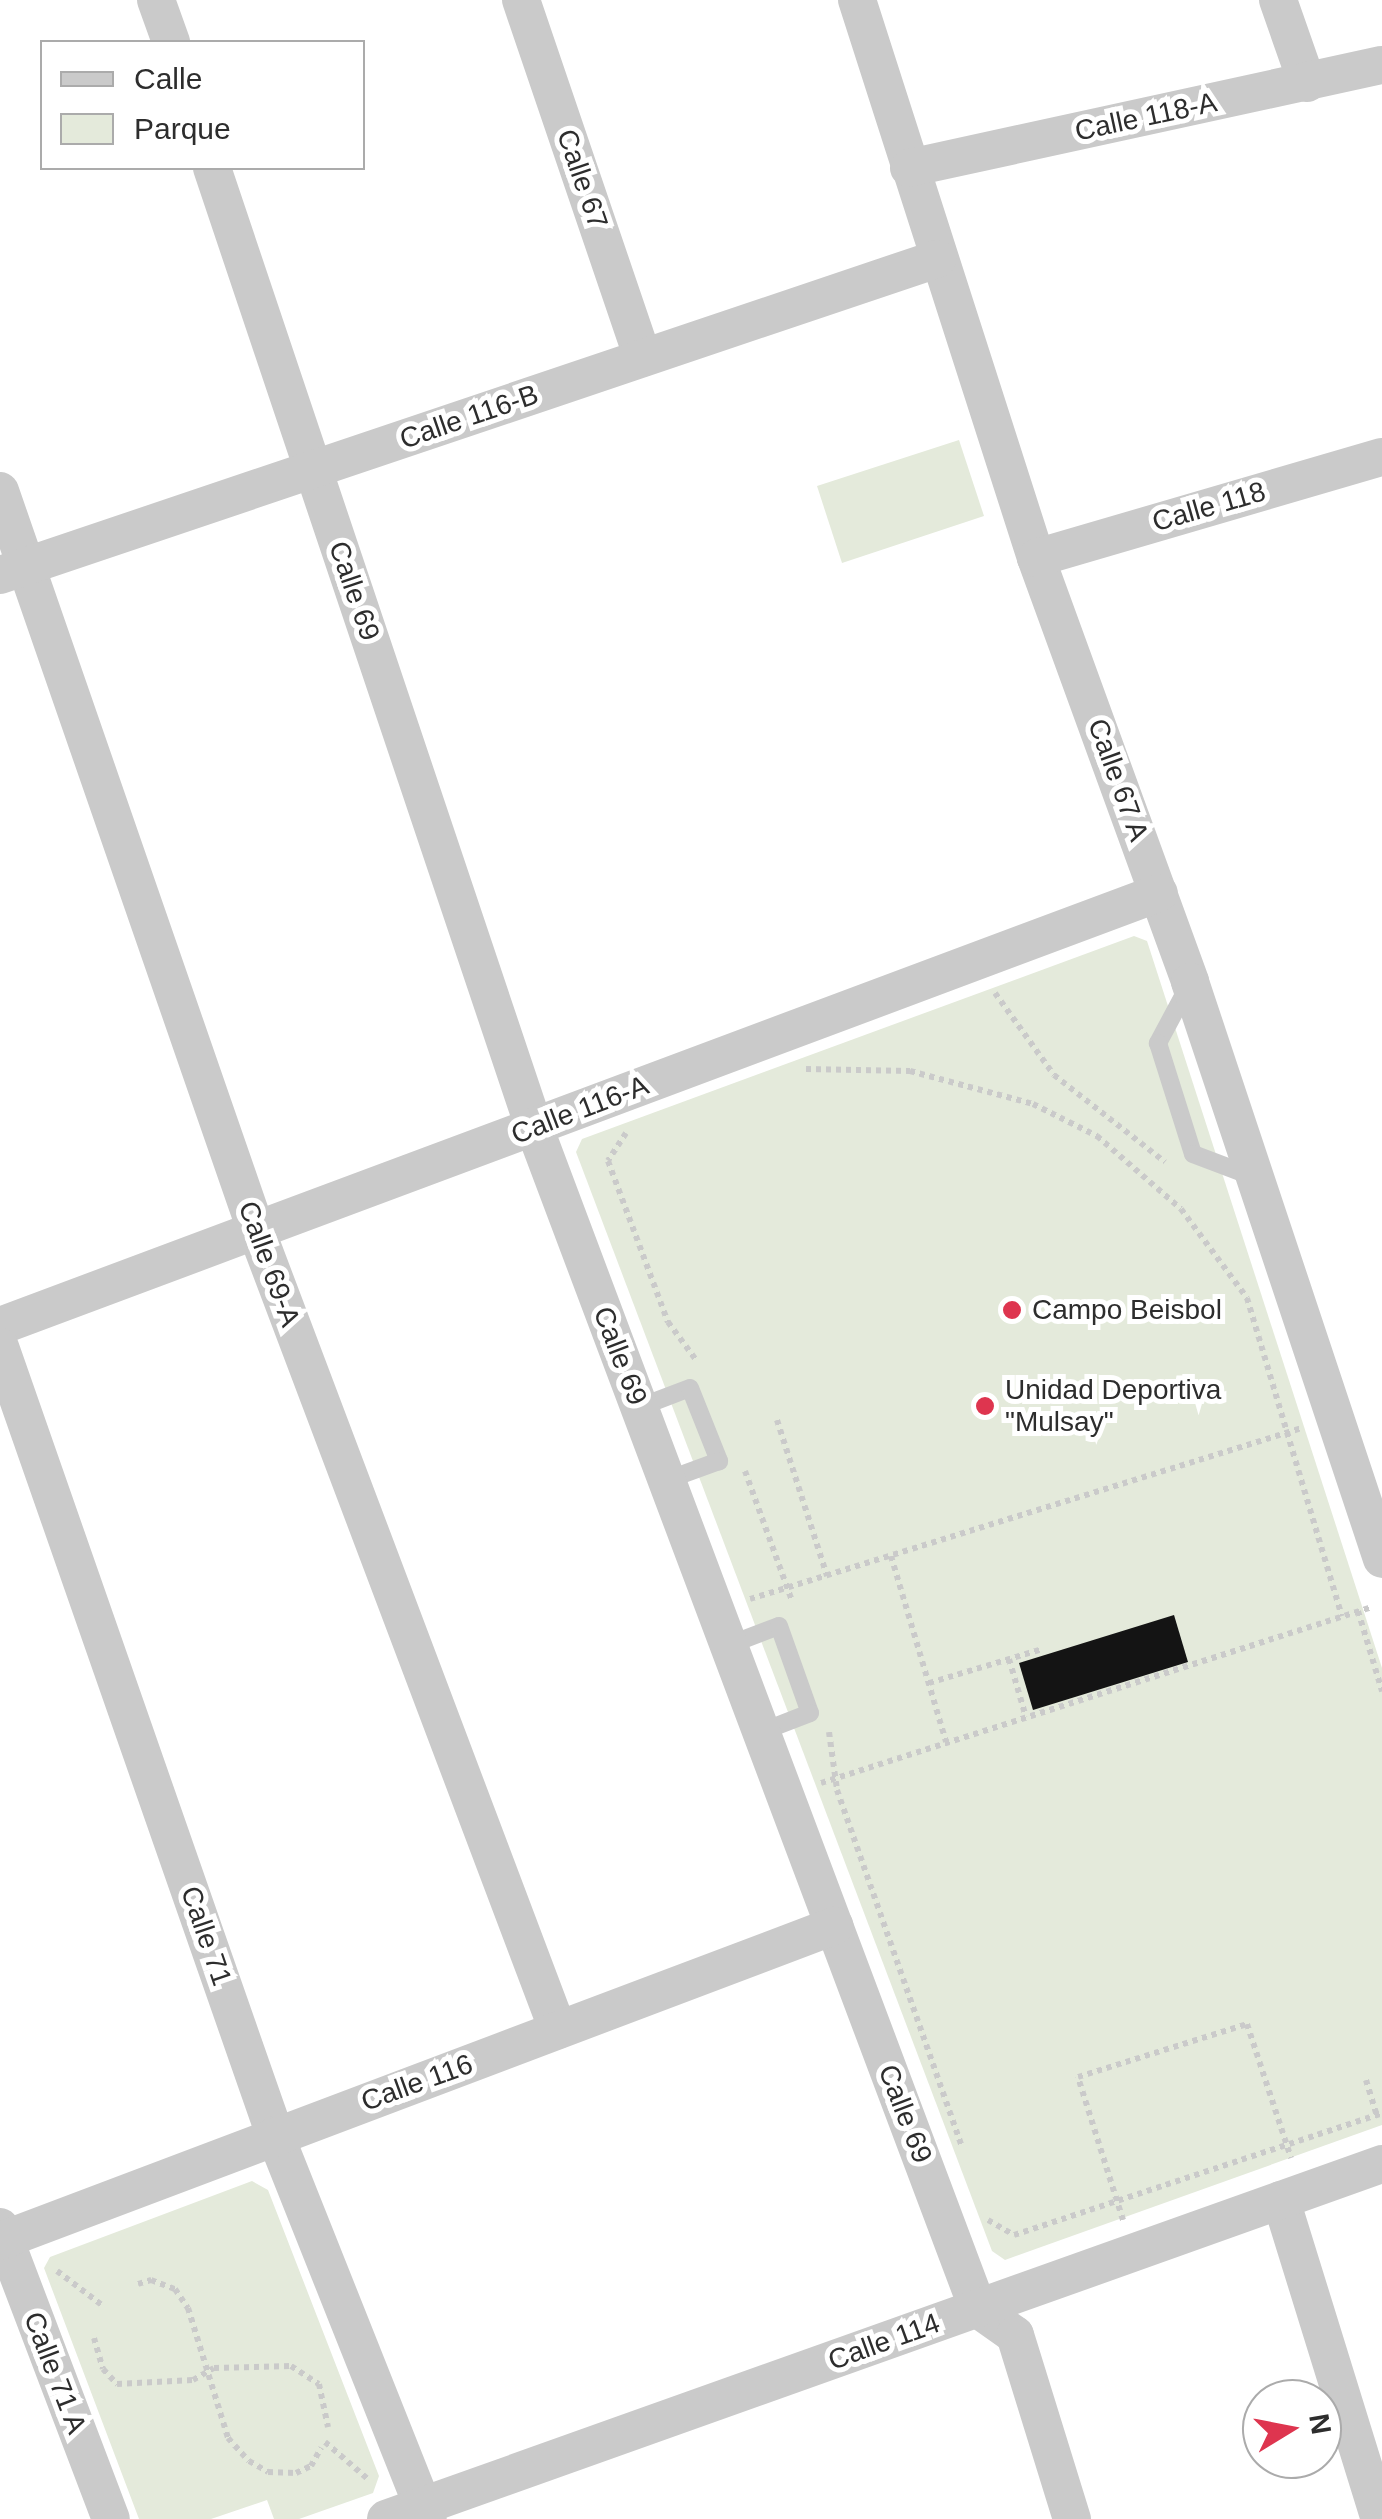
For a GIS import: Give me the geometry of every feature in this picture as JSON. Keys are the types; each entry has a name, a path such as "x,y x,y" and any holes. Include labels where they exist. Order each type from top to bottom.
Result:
{"street":[{"path":"156,0 170,40"},
{"name":"Calle 67","path":"521,0 643,358"},
{"name":"Calle 67 A","path":"857,0 1036,558 1258,1178 1368,1466 1382,1559"},
{"path":"1278,0 1307,83"},
{"name":"Calle 118-A","path":"909,168 1382,65"},
{"name":"Calle 69","path":"213,170 534,1127 978,2309"},
{"name":"Calle 116-B","path":"13,571 938,260"},
{"name":"Calle 118","path":"1036,558 1382,457"},
{"name":"Calle 69-A","path":"0,492 13,571 558,2030"},
{"name":"Calle 116-A","path":"0,1326 1159,893"},
{"name":"Calle 71","path":"0,1347 276,2135 425,2512"},
{"name":"Calle 116","path":"1,2236 834,1926"},
{"name":"Calle 114","path":"382,2504 425,2512 978,2309 1287,2182 1382,2164"},
{"path":"1287,2182 1380,2519"},
{"name":"Calle 71 A","path":"1,2236 111,2519"},
{"path":"978,2309 1015,2335 1072,2519"}],"lane":[{"path":"1190,982 1158,1043 1193,1154 1258,1178"},
{"path":"640,1407 690,1388 718,1461 667,1480"},
{"path":"728,1645 779,1626 810,1713 761,1732"}],"path":[{"path":"992,982 1054,1075 1180,1170"},
{"path":"796,1071 870,1066 955,1079 1044,1108 1096,1136 1181,1209 1228,1267 1260,1331 1284,1433 1342,1616"},
{"path":"630,1128 608,1161 668,1322 703,1370"},
{"path":"777,1420 827,1576"},
{"path":"741,1602 1312,1424"},
{"path":"741,1459 793,1604"},
{"path":"891,1556 946,1742"},
{"path":"810,1786 1372,1606"},
{"path":"1358,1611 1382,1690"},
{"path":"929,1683 1042,1649"},
{"path":"1009,1659 1026,1717"},
{"path":"829,1722 834,1778 969,2166"},
{"path":"1124,2224 1078,2077 1246,2024 1286,2144 1287,2182"},
{"path":"1366,2080 1382,2133"},
{"path":"982,2204 989,2223 1014,2235 1379,2114"},
{"path":"40,2258 102,2304"},
{"path":"138,2284 151,2280 174,2288 201,2337 207,2372 228,2438 249,2461 268,2472 296,2474 311,2466 323,2445 382,2504"},
{"path":"94,2338 103,2369 117,2384 193,2380 207,2372 291,2366 320,2384 328,2427"}],"green space":[{"path":"959,440 984,516 842,563 817,486"},
{"name":"Unidad Deportiva \"Mulsay\"","path":"1134,936 1147,941 1382,1668 1382,2125 1005,2260 992,2251 576,1152 582,1139"},
{"path":"252,2181 268,2190 379,2476 373,2493 299,2519 274,2519 267,2500 211,2519 139,2519 44,2268 50,2257"}],"building":[{"path":"1174,1615 1188,1662 1033,1710 1019,1663"}],"place":[{"name":"Campo Beisbol","path":"1012,1310"},
{"name":"Unidad Deportiva \"Mulsay\"","path":"985,1406"}]}
